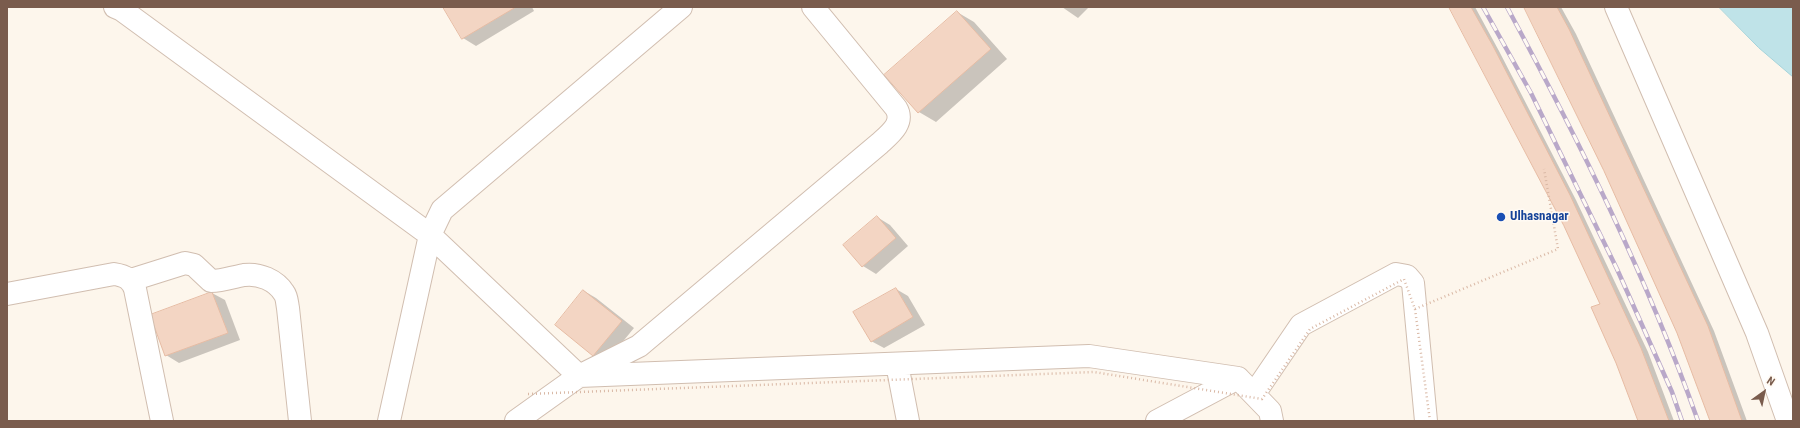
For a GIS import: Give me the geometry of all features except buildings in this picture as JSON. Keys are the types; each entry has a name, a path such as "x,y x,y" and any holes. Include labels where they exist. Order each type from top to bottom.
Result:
{"street":[{"path":"389,421 430,234 442,210 681,7"},
{"path":"516,421 579,376 639,346 880,144 894,129 899,121 899,114 896,108 813,7"},
{"path":"1616,7 1757,333 1788,421"},
{"path":"120,8 430,234 579,376 1089,356 1238,378 1270,411 1272,421"},
{"path":"131,280 185,263 194,265 211,282 223,281 243,275 256,274 277,284 285,294 288,308 300,421"},
{"path":"7,294 114,274 123,275 131,280 135,289 162,421"},
{"path":"1254,394 1301,325 1396,274 1407,276 1412,283 1426,421"},
{"path":"897,364 908,421"},
{"path":"1157,421 1238,378"}],"path":[{"path":"1415,309 1558,249 1544,169"},
{"path":"528,394 1094,372 1262,400 1310,329 1404,279 1415,309 1430,421"}],"water":[{"path":"1719,7 1793,7 1793,77 1759,48"}],"railway":[{"path":"1483,7 1531,93 1617,269 1672,392 1682,421"},
{"path":"1507,7 1586,159 1634,262 1657,314 1698,421"}],"place":[{"name":"Ulhasnagar","path":"1501,217"}]}
